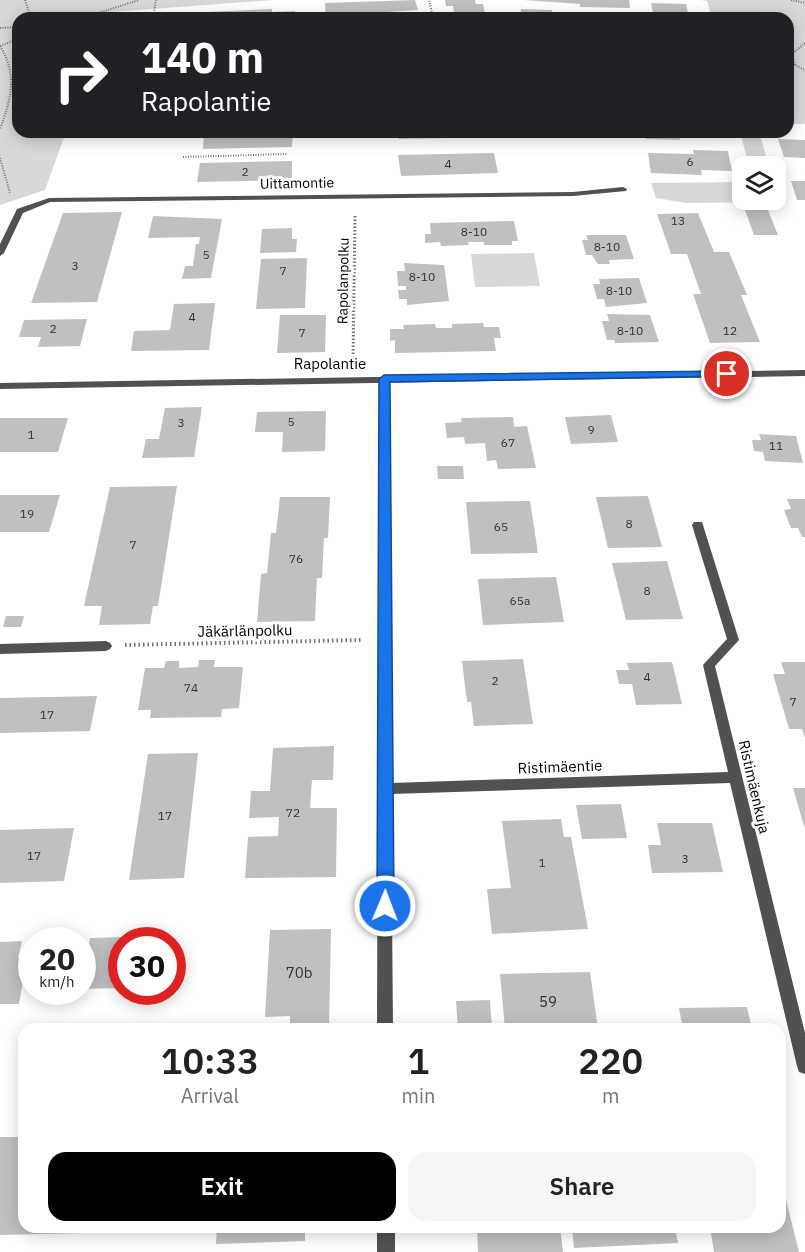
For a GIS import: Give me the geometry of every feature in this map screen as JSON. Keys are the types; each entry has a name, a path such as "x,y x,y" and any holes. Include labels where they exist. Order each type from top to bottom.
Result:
{"street":[{"name":"Uittamontie","path":"32,204 61,199 573,194 623,189"},
{"path":"0,253 17,215 32,204"},
{"name":"Rapolantie","path":"0,386 805,373"},
{"path":"384,379 384,639 387,789 385,1023"},
{"name":"Ristimäenkuja","path":"698,525 732,640 709,665 805,1066"},
{"path":"0,649 106,646"},
{"name":"Ristimäentie","path":"387,789 734,777"},
{"path":"386,1233 386,1252"}],"path":[{"path":"101,12 139,0"},
{"path":"791,0 805,3"},
{"path":"0,46 10,59 12,72"},
{"path":"0,129 12,92"},
{"path":"183,157 287,154"},
{"path":"0,158 11,199 32,204"},
{"name":"Rapolanpolku","path":"352,366 356,196"},
{"name":"Jäkärlänpolku","path":"106,646 384,639"}],"shaded area":[{"path":"0,0 273,0 111,12 12,12 12,138 64,138 45,190 0,205"},
{"path":"701,0 805,0 805,124 794,124 794,12 710,12 707,1"},
{"path":"742,138 761,138 766,156 746,156"},
{"path":"732,182 732,202 686,203 656,198 651,183"},
{"path":"534,253 540,286 475,287 471,254"}],"building":[{"path":"415,0 418,10 326,12 325,3"},
{"path":"445,0 475,0 476,4 483,4 485,12 454,12 453,6 446,6"},
{"path":"524,0 629,0 630,8 580,7 580,4"},
{"path":"651,3 686,4 688,12 653,12"},
{"path":"272,9 272,12 206,12"},
{"path":"521,9 552,10 552,12 521,12"},
{"path":"204,138 293,138 292,147 203,149"},
{"path":"399,138 450,138 399,139"},
{"path":"680,138 680,140 646,139"},
{"path":"778,139 805,140 805,158 784,156"},
{"path":"693,150 728,151 732,171 701,170 702,175 651,173 648,153 694,154"},
{"path":"494,153 498,173 401,176 398,155"},
{"path":"292,161 292,180 197,182 200,163"},
{"path":"791,181 805,181 805,200 797,200"},
{"path":"745,210 768,210 778,235 754,235"},
{"path":"122,212 97,302 31,303 63,213"},
{"path":"698,213 714,252 729,252 747,295 741,295 760,342 710,343 693,294 701,294 687,254 671,254 657,214"},
{"path":"153,216 222,219 211,278 182,279 185,266 193,266 196,244 199,244 200,237 148,238"},
{"path":"514,221 518,241 512,241 512,245 484,245 484,242 468,242 469,245 441,246 440,242 425,243 425,234 431,234 430,223"},
{"path":"292,228 292,239 297,239 296,252 260,253 262,229"},
{"path":"586,235 626,235 634,259 609,260 610,264 598,264 592,255 586,255 582,240 588,240"},
{"path":"307,258 305,308 256,309 261,259"},
{"path":"404,263 444,265 449,301 407,305 407,299 399,299 398,290 406,290 406,286 398,286 397,271 405,271"},
{"path":"639,278 647,303 606,307 604,299 597,299 593,284 600,284 599,279"},
{"path":"215,303 209,350 131,351 134,331 170,330 174,304"},
{"path":"607,314 650,315 659,342 615,343 614,340 607,340 602,321 609,321"},
{"path":"280,315 326,315 325,352 277,353"},
{"path":"87,319 80,346 38,347 41,337 19,337 24,320"},
{"path":"483,323 484,327 499,327 501,338 494,338 496,351 395,353 395,340 390,341 390,329 404,329 403,325 435,324 436,328 452,328 452,324"},
{"path":"202,407 194,457 142,458 146,439 159,439 165,408"},
{"path":"326,411 325,451 282,452 283,432 255,432 257,412"},
{"path":"611,415 618,442 571,444 565,417"},
{"path":"513,417 514,427 527,426 536,468 498,469 496,460 487,461 485,443 465,444 464,437 447,438 445,423 462,422 461,418"},
{"path":"0,418 68,418 58,452 0,452"},
{"path":"759,434 796,436 803,463 765,461 763,452 754,451 752,440 761,440"},
{"path":"437,466 463,466 464,479 438,479"},
{"path":"177,486 158,606 153,606 150,624 99,625 102,606 84,606 110,487"},
{"path":"0,495 60,495 49,532 0,532"},
{"path":"648,496 662,547 608,548 596,497"},
{"path":"280,497 330,497 328,538 324,538 322,578 317,578 315,621 257,622 261,574 267,573 271,533 276,533"},
{"path":"787,499 805,499 805,537 802,537 798,528 791,528 784,510 791,509"},
{"path":"530,501 538,553 471,554 466,502"},
{"path":"667,561 683,619 626,620 612,563"},
{"path":"556,577 564,622 483,625 478,579"},
{"path":"6,616 24,616 21,627 3,627"},
{"path":"523,659 533,724 474,726 471,702 467,702 462,661"},
{"path":"199,660 215,660 214,667 243,667 239,708 222,709 221,717 150,718 151,710 138,710 145,668 164,668 166,661 179,661 179,668 198,667"},
{"path":"672,662 682,704 636,705 632,684 619,684 616,670 629,670 627,663"},
{"path":"781,662 805,662 805,738 802,729 789,729 773,674 785,674"},
{"path":"97,696 90,731 0,733 0,698"},
{"path":"334,746 333,780 312,780 310,808 337,808 336,877 245,878 248,837 278,836 279,817 249,818 251,791 270,791 273,748"},
{"path":"198,753 184,878 129,880 148,754"},
{"path":"793,788 805,788 805,826 804,826"},
{"path":"621,804 627,838 582,839 576,805"},
{"path":"561,819 564,837 571,837 588,929 492,934 487,889 511,888 502,821"},
{"path":"657,823 712,823 723,872 652,873 648,845 661,845"},
{"path":"74,828 64,881 0,883 0,830"},
{"path":"331,929 329,1023 290,1023 290,1016 265,1017 270,930"},
{"path":"108,937 108,988 96,989 96,938"},
{"path":"18,941 18,1004 0,1004 0,942"},
{"path":"590,972 597,1023 504,1023 500,974"},
{"path":"490,1000 492,1023 458,1023 456,1001"},
{"path":"747,1007 751,1023 682,1023 679,1008"},
{"path":"0,1137 18,1137 18,1233 83,1233 0,1235"},
{"path":"786,1200 799,1252 714,1252 711,1233 786,1233"},
{"path":"217,1233 305,1233 305,1241 216,1244"},
{"path":"477,1233 561,1233 563,1252 478,1252"},
{"path":"573,1233 676,1233 678,1243 574,1248"}],"route":[{"path":"385,906 387,789 384,639 384,379 727,374"}]}
